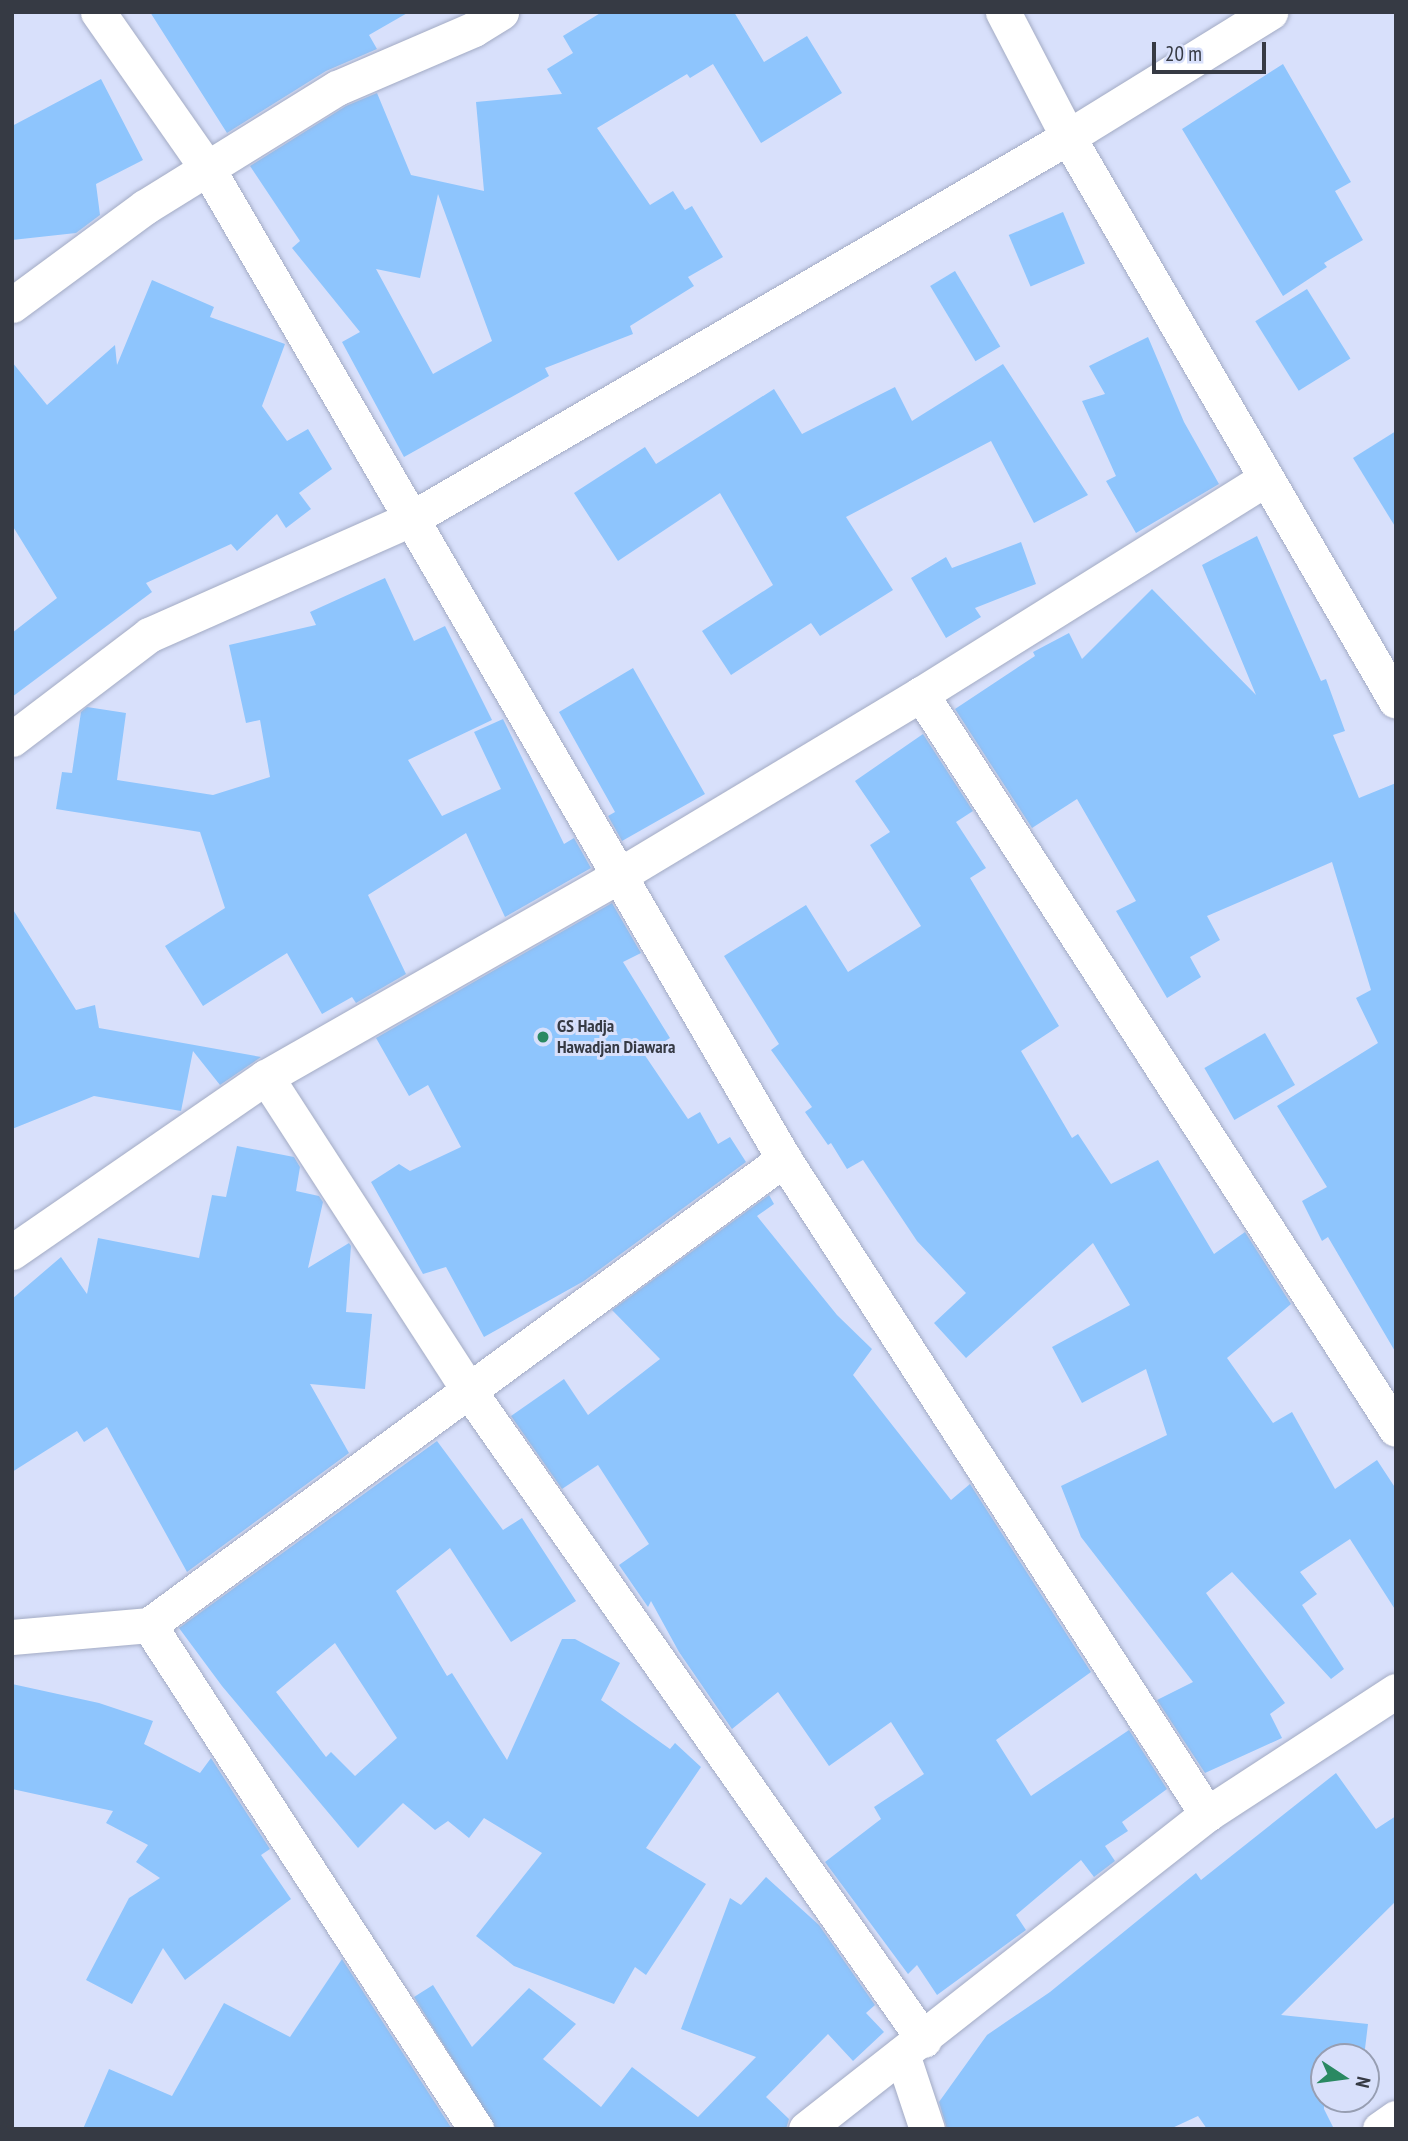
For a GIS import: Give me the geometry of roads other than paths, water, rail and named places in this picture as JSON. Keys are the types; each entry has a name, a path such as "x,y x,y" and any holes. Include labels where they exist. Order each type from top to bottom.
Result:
{"street":[{"path":"99,12 209,171 409,520 784,1158 1208,1814"},
{"path":"12,305 145,207 209,171 337,88 474,29 501,12"},
{"path":"1003,12 1068,137 1396,701"},
{"path":"12,739 149,635 409,520 1068,137 1270,12"},
{"path":"12,1252 266,1077 618,876 921,694 1265,479"},
{"path":"921,694 1396,1429"},
{"path":"266,1077 467,1388 913,2047 927,2129"},
{"path":"12,1637 149,1625 467,1388 784,1158"},
{"path":"149,1625 476,2129"},
{"path":"806,2129 1208,1814 1396,1691"},
{"path":"1380,2129 1396,2118"}],"place":[{"name":"GS Hadja Hawadjan Diawara","path":"543,1037"}]}
